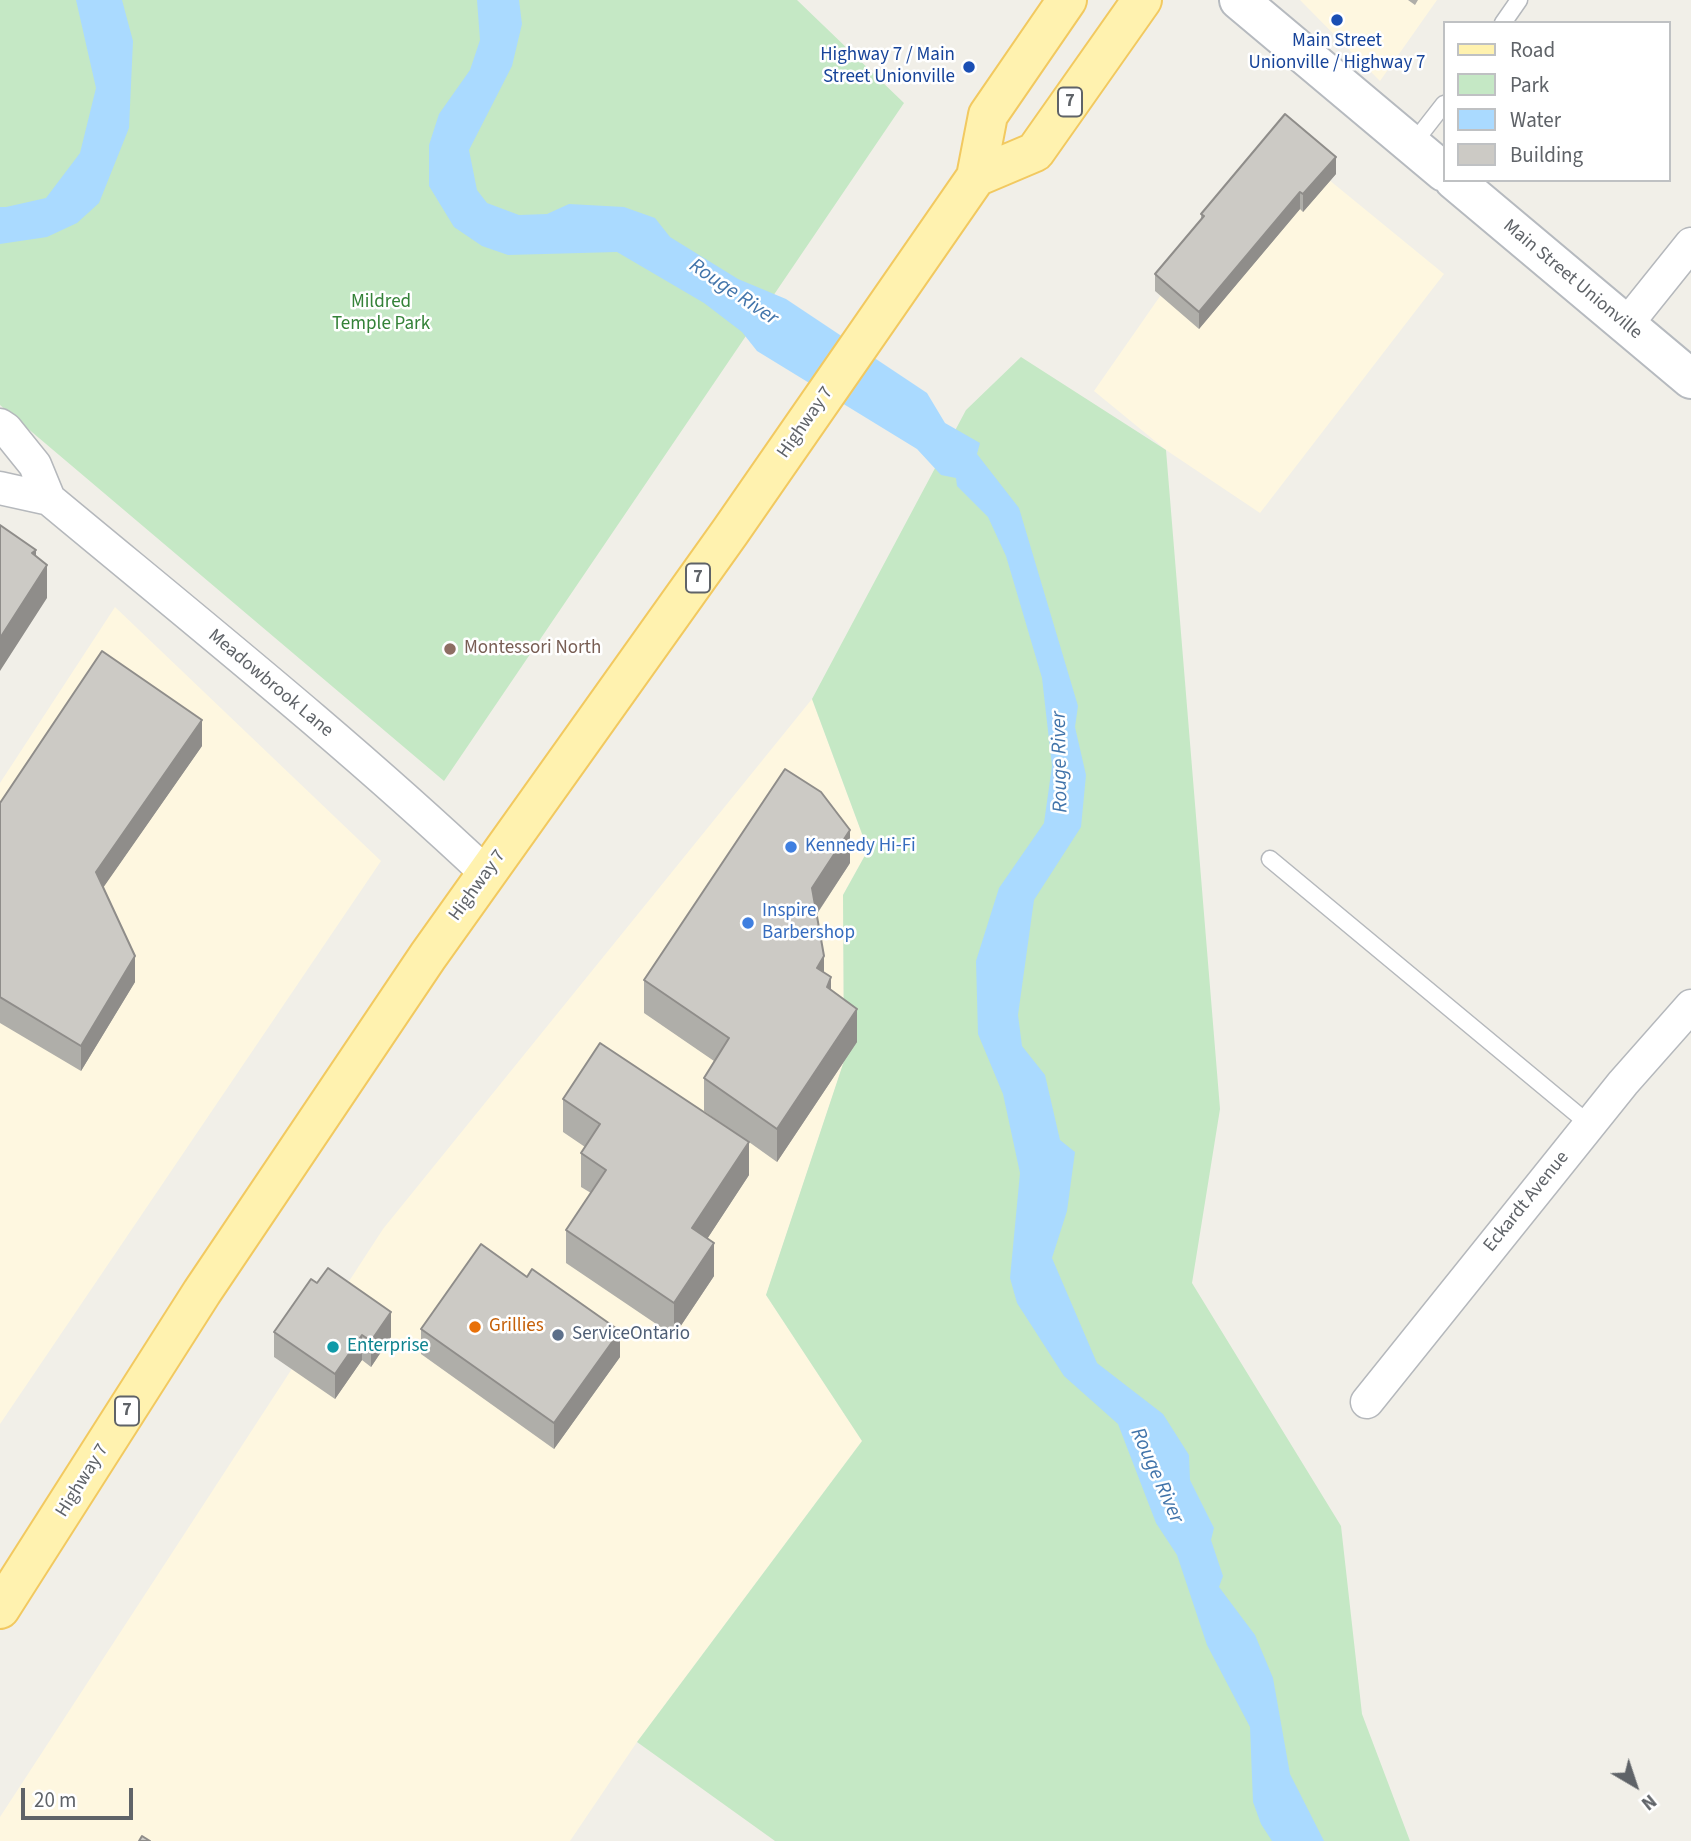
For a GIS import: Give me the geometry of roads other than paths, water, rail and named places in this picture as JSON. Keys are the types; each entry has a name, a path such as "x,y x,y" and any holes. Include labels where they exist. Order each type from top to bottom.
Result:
{"main road":[{"name":"Highway 7","path":"0,1609 239,1236 421,967 807,422 976,177 988,115 1067,0"},
{"name":"7","path":"976,177 1035,152 1142,0"},
{"path":"1239,0 1442,170"},
{"name":"Main Street Unionville","path":"1456,182 1691,379"}],"street":[{"path":"1626,325 1691,244"},
{"name":"Meadowbrook Lane","path":"0,425 35,465 49,499"},
{"name":"Meadowbrook Lane","path":"0,488 49,499 286,696 435,825 487,874"},
{"name":"Eckardt Avenue","path":"1367,1402 1589,1124 1691,1006"}],"lane":[{"path":"1504,21 1519,0"},
{"path":"1412,145 1442,107"},
{"path":"1270,859 1589,1124"}],"water":[{"path":"76,0 122,0 133,41 129,128 99,203 77,223 47,237 0,244 0,207 46,198 80,153 96,88"},
{"name":"Rouge River","path":"477,0 519,0 522,24 512,66 469,150 477,190 487,203 519,215 547,214 569,204 624,207 655,218 670,237 738,279 786,299 927,393 945,423 980,443 977,454 1019,508 1078,706 1075,727 1086,775 1081,827 1034,900 1018,1015 1022,1046 1045,1075 1060,1140 1075,1152 1067,1211 1052,1258 1097,1363 1163,1414 1189,1455 1190,1480 1214,1528 1211,1540 1223,1576 1219,1587 1255,1635 1273,1678 1290,1774 1324,1841 1272,1841 1261,1824 1253,1802 1250,1727 1207,1645 1177,1555 1156,1523 1118,1424 1064,1376 1017,1303 1010,1278 1020,1173 1003,1094 978,1034 976,961 999,888 1044,823 1052,766 1042,678 1006,556 988,517 957,486 956,478 941,475 917,449 757,351 742,332 704,303 617,252 508,255 482,246 454,227 429,186 429,145 439,114 470,70 480,40"}],"place":[{"name":"Main Street Unionville / Highway 7","path":"1337,20"},
{"name":"Highway 7 / Main Street Unionville","path":"969,67"},
{"name":"Montessori North","path":"450,649"},
{"name":"Kennedy Hi-Fi","path":"791,847"},
{"name":"Inspire Barbershop","path":"748,923"},
{"name":"Grillies","path":"475,1327"},
{"name":"ServiceOntario","path":"558,1335"},
{"name":"Enterprise","path":"333,1347"}],"park label":[{"name":"Mildred Temple Park","path":"381,314"}]}
